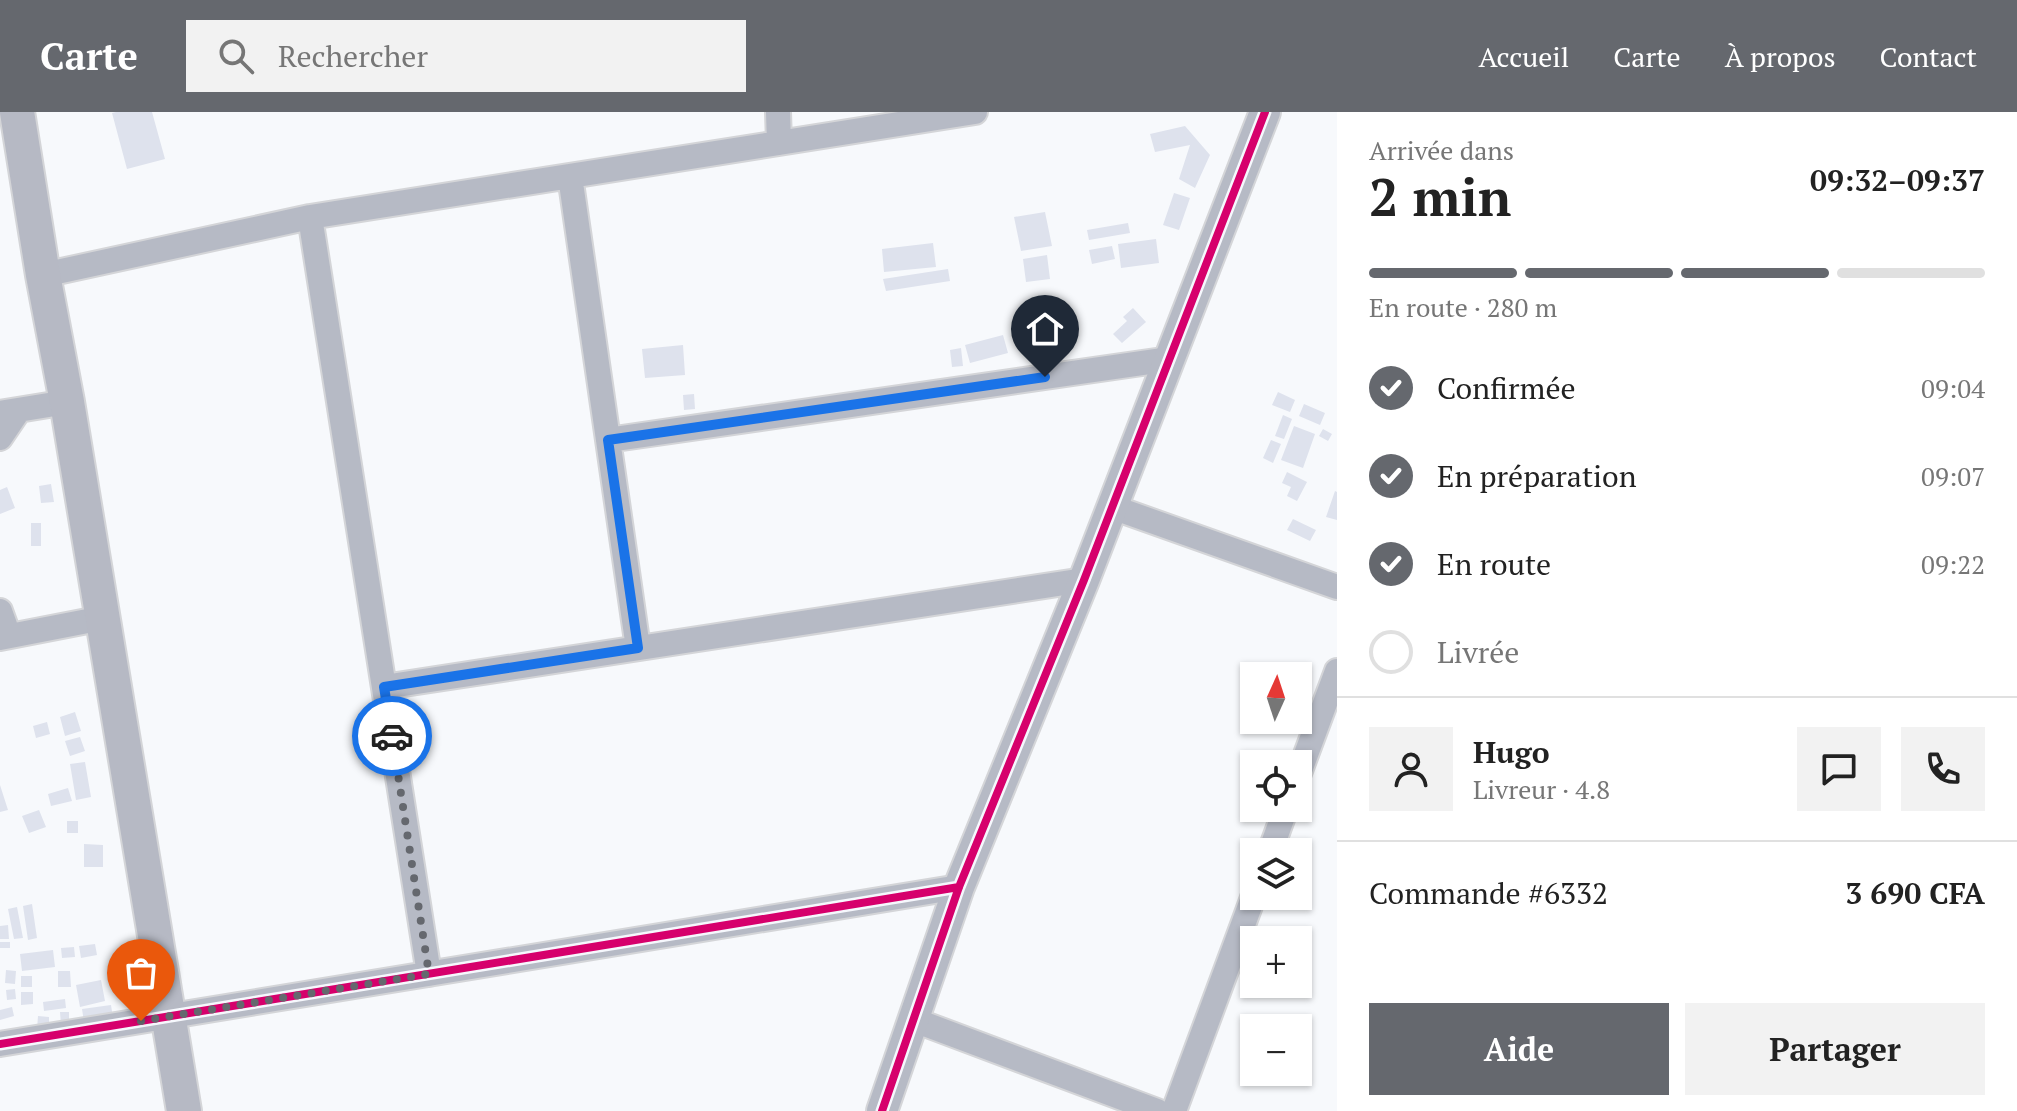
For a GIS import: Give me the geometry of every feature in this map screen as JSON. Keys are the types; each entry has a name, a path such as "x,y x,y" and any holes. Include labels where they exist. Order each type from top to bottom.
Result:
{"main road":[{"path":"17,112 184,1111"}],"street":[{"path":"778,112 779,143"},
{"path":"43,275 310,217 975,112"},
{"path":"882,1111 959,887 1084,580 1265,112"},
{"path":"570,176 638,648"},
{"path":"310,217 429,974"},
{"path":"608,440 1170,359"},
{"path":"0,438 10,412 67,402"},
{"path":"1112,507 1337,587"},
{"path":"384,687 1084,580"},
{"path":"0,611 4,637 103,618"},
{"path":"1311,750 1330,713 1337,671"},
{"path":"0,1044 959,887"},
{"path":"1174,1111 1248,910"},
{"path":"914,1020 1157,1111"}],"building":[{"path":"152,112 165,159 127,169 112,113"},
{"path":"1185,126 1210,155 1195,188 1179,179 1190,145 1155,152 1150,134"},
{"path":"1174,193 1190,198 1179,230 1163,225"},
{"path":"1045,212 1052,246 1021,251 1014,217"},
{"path":"1128,223 1130,233 1089,240 1087,230"},
{"path":"1156,239 1159,263 1121,268 1118,244"},
{"path":"933,243 936,267 884,272 882,249"},
{"path":"1112,246 1115,259 1092,264 1089,250"},
{"path":"1047,255 1050,279 1026,282 1023,259"},
{"path":"948,269 950,281 886,291 883,279"},
{"path":"1133,308 1146,322 1122,343 1113,334 1127,321 1123,317"},
{"path":"1003,335 1008,353 970,363 965,345"},
{"path":"683,345 685,375 645,378 642,349"},
{"path":"961,348 963,366 952,367 950,350"},
{"path":"1278,392 1295,400 1290,412 1272,405"},
{"path":"694,394 695,409 684,410 683,395"},
{"path":"1304,404 1325,413 1320,425 1299,416"},
{"path":"1283,415 1292,419 1284,439 1275,436"},
{"path":"1294,426 1315,434 1303,468 1281,460"},
{"path":"1323,429 1332,434 1328,441 1319,436"},
{"path":"1271,440 1281,444 1273,463 1263,458"},
{"path":"1287,472 1307,482 1297,501 1287,496 1291,487 1282,483"},
{"path":"51,484 54,502 41,503 39,486"},
{"path":"7,487 15,508 0,514 0,490"},
{"path":"1337,492 1337,520 1326,517"},
{"path":"1293,519 1316,530 1310,541 1287,530"},
{"path":"31,523 41,523 41,546 31,546"},
{"path":"75,712 81,731 65,736 60,717"},
{"path":"47,722 50,734 36,738 33,726"},
{"path":"80,737 85,751 70,756 65,741"},
{"path":"85,762 91,797 76,800 70,764"},
{"path":"0,785 8,810 0,812"},
{"path":"68,788 72,801 51,806 48,794"},
{"path":"39,810 46,827 29,833 22,816"},
{"path":"67,821 78,821 78,833 67,833"},
{"path":"84,844 103,845 103,867 84,867"},
{"path":"32,904 37,938 28,940 23,906"},
{"path":"17,907 23,938 14,939 8,909"},
{"path":"8,925 9,939 0,939 0,926"},
{"path":"0,942 10,942 10,948 0,948"},
{"path":"95,944 97,955 81,958 79,946"},
{"path":"74,947 75,957 62,958 61,948"},
{"path":"53,950 55,967 22,971 20,954"},
{"path":"6,970 16,971 15,984 5,983"},
{"path":"58,971 70,971 71,987 58,987"},
{"path":"21,976 32,976 32,987 21,987"},
{"path":"101,980 105,1001 80,1007 76,985"},
{"path":"15,989 16,999 7,1000 6,990"},
{"path":"21,992 33,992 33,1004 21,1005"},
{"path":"65,999 66,1008 44,1011 43,1002"},
{"path":"111,1005 113,1018 84,1022 82,1009"},
{"path":"12,1007 14,1016 0,1020 0,1010"},
{"path":"60,1012 69,1012 69,1024 61,1025"},
{"path":"38,1016 49,1017 49,1029 37,1029"}],"cycle path":[{"path":"882,1111 959,887 1084,580 1265,112"},
{"path":"0,1044 959,887"}],"way so far":[{"path":"141,1021 429,974 392,736"}],"route":[{"path":"392,736 384,687 638,648 608,440 1045,377"}]}
